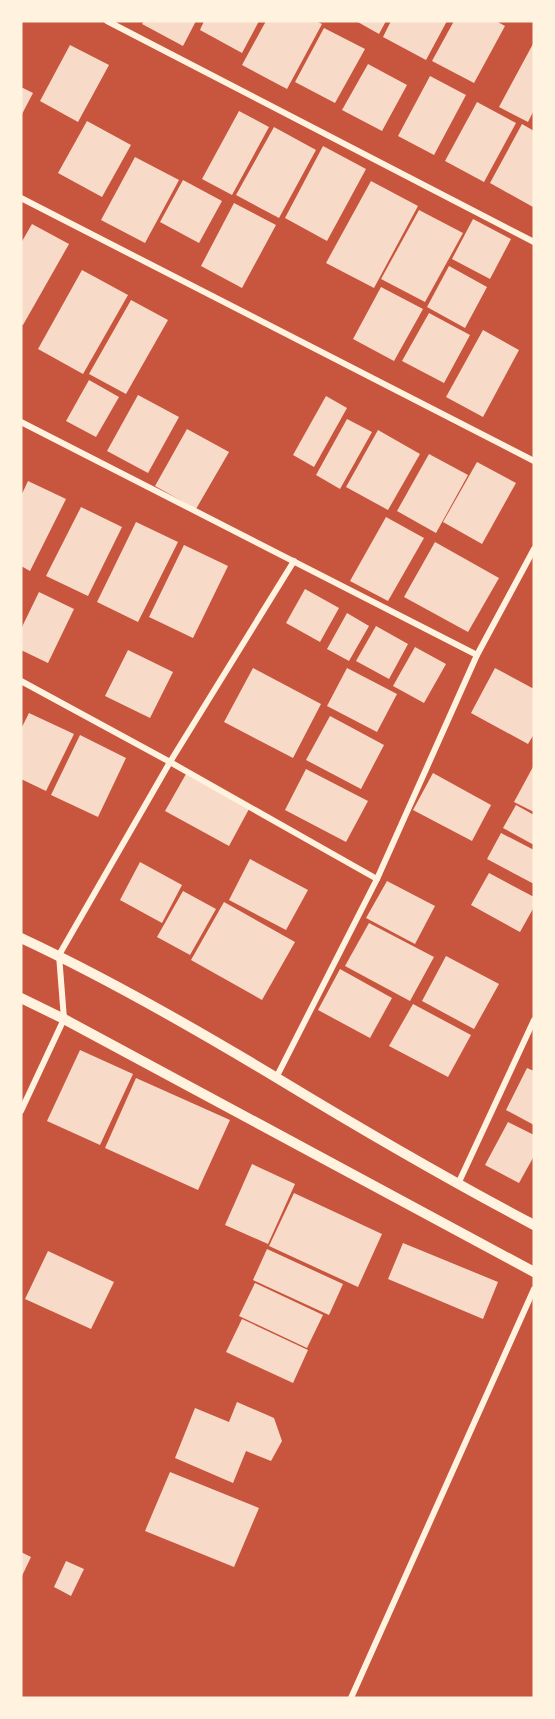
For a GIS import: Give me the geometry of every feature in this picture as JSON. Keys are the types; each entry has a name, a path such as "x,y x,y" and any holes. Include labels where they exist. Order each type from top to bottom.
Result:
{"street":[{"path":"107,21 534,242"},
{"path":"21,198 534,461"},
{"path":"21,422 477,655"},
{"path":"276,1078 377,879 477,655 534,549"},
{"path":"21,1111 64,1019 59,956 170,762 294,561"},
{"path":"21,681 377,879"},
{"path":"21,938 221,1043 276,1078 458,1184 534,1225"},
{"path":"21,998 534,1272"},
{"path":"458,1184 534,1020"},
{"path":"351,1698 534,1289"}],"building":[{"path":"144,21 196,21 183,46 142,24"},
{"path":"204,21 259,21 242,53 200,30"},
{"path":"266,21 316,21 322,24 287,89 242,65"},
{"path":"356,21 386,21 379,34"},
{"path":"391,21 447,21 426,60 383,37"},
{"path":"454,21 496,21 505,26 474,83 432,61"},
{"path":"324,28 365,49 335,103 295,82"},
{"path":"534,42 534,110 528,122 499,107"},
{"path":"70,45 109,65 78,122 40,101"},
{"path":"368,64 407,85 382,131 342,110"},
{"path":"430,76 466,95 434,155 398,136"},
{"path":"21,87 33,93 21,116"},
{"path":"477,102 516,123 484,182 445,161"},
{"path":"239,111 269,127 232,195 202,179"},
{"path":"87,121 131,145 102,197 58,173"},
{"path":"522,124 534,131 533,207 490,183"},
{"path":"274,127 316,150 279,218 236,195"},
{"path":"323,146 366,169 327,241 285,218"},
{"path":"135,157 179,180 145,243 101,220"},
{"path":"183,180 222,201 199,243 160,222"},
{"path":"371,181 418,206 374,288 326,263"},
{"path":"234,203 276,225 242,288 201,266"},
{"path":"419,210 463,233 425,302 381,279"},
{"path":"473,219 511,239 490,279 452,259"},
{"path":"32,224 69,244 23,325 21,324 21,243"},
{"path":"449,266 487,287 465,328 427,307"},
{"path":"82,270 128,295 83,374 38,349"},
{"path":"381,287 423,309 394,361 353,339"},
{"path":"131,300 168,320 126,394 89,374"},
{"path":"429,313 470,335 444,383 402,361"},
{"path":"483,330 519,350 483,417 446,397"},
{"path":"89,380 119,397 96,437 66,421"},
{"path":"138,395 179,417 148,473 107,451"},
{"path":"326,396 347,408 314,467 293,455"},
{"path":"347,419 372,432 340,489 316,475"},
{"path":"187,429 229,452 196,509 155,486"},
{"path":"378,430 420,454 388,510 346,487"},
{"path":"429,454 468,475 436,533 397,511"},
{"path":"477,462 516,483 482,544 443,522"},
{"path":"28,481 66,499 30,571 21,566 21,496"},
{"path":"81,507 122,527 88,596 46,576"},
{"path":"386,517 424,538 388,601 350,581"},
{"path":"136,522 178,542 138,622 97,602"},
{"path":"435,542 499,578 468,632 404,597"},
{"path":"184,545 228,566 193,638 149,617"},
{"path":"305,589 339,608 320,642 286,623"},
{"path":"39,592 74,609 48,663 21,650 21,629"},
{"path":"347,613 369,626 349,661 327,649"},
{"path":"376,626 408,644 389,679 356,661"},
{"path":"415,647 446,664 424,703 393,686"},
{"path":"128,650 173,672 150,718 105,696"},
{"path":"253,668 321,704 293,758 224,722"},
{"path":"347,668 397,694 377,732 327,706"},
{"path":"495,668 534,689 534,734 528,744 471,713"},
{"path":"29,713 74,734 46,791 21,779 21,729"},
{"path":"330,716 384,745 361,789 306,760"},
{"path":"80,735 126,758 98,817 51,795"},
{"path":"534,765 534,812 514,802"},
{"path":"306,769 368,801 346,842 285,810"},
{"path":"433,773 491,805 472,841 413,810"},
{"path":"186,774 249,809 229,846 165,811"},
{"path":"516,805 534,815 534,845 503,828"},
{"path":"501,833 534,850 534,884 487,859"},
{"path":"250,859 308,890 286,930 229,900"},
{"path":"140,862 182,885 162,923 120,900"},
{"path":"489,873 534,897 534,907 520,932 471,905"},
{"path":"387,881 435,906 415,944 366,918"},
{"path":"183,891 216,909 190,955 157,937"},
{"path":"224,902 295,942 262,1000 191,960"},
{"path":"369,923 434,957 410,1001 345,966"},
{"path":"446,956 499,984 474,1029 422,1001"},
{"path":"340,969 392,998 370,1038 318,1010"},
{"path":"413,1004 471,1035 448,1077 389,1046"},
{"path":"80,1050 133,1074 100,1145 47,1121"},
{"path":"527,1068 534,1071 534,1125 506,1110"},
{"path":"136,1078 230,1120 198,1190 105,1148"},
{"path":"508,1122 534,1135 534,1156 519,1183 485,1165"},
{"path":"252,1164 295,1184 268,1244 225,1225"},
{"path":"294,1193 382,1234 358,1287 269,1246"},
{"path":"403,1243 498,1282 483,1319 388,1279"},
{"path":"267,1249 343,1284 329,1315 253,1280"},
{"path":"48,1251 114,1282 91,1329 25,1299"},
{"path":"255,1283 323,1315 307,1348 239,1316"},
{"path":"242,1319 308,1350 293,1383 226,1352"},
{"path":"237,1402 274,1418 282,1441 271,1461 246,1451 233,1483 175,1458 195,1408 229,1422"},
{"path":"170,1472 259,1508 234,1567 145,1531"},
{"path":"21,1552 31,1557 21,1578"},
{"path":"66,1561 84,1569 71,1596 54,1587"}]}
